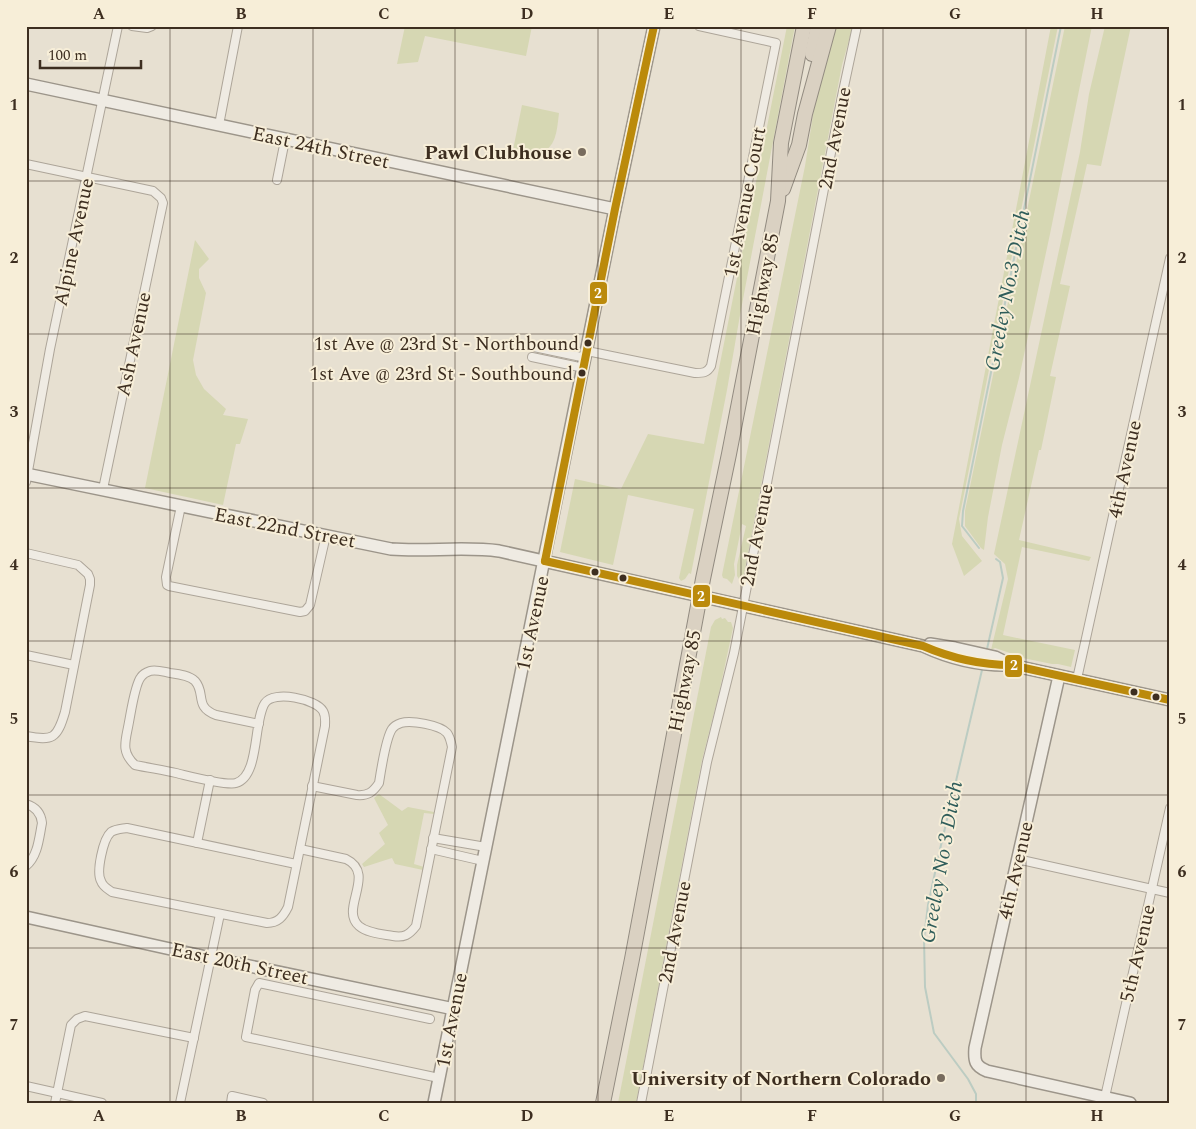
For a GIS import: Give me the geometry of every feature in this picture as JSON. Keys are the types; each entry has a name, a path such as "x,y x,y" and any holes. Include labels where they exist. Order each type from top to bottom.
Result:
{"highway":[{"path":"805,114 805,91 818,26"},
{"name":"Highway 85","path":"778,201 799,145 805,114 829,26"},
{"name":"Highway 85","path":"604,1103 700,596 778,201 781,143 804,28"}],"street":[{"name":"Alpine Avenue","path":"27,477 50,349 118,26"},
{"path":"132,26 147,28 152,26"},
{"path":"219,126 238,26"},
{"name":"1st Avenue","path":"434,1103 615,209 654,26"},
{"name":"1st Avenue Court","path":"586,359 695,373 708,371 711,366 776,43 699,26"},
{"name":"2nd Avenue","path":"641,1103 707,762 732,661 857,26"},
{"name":"East 24th Street","path":"26,84 615,209"},
{"path":"277,180 285,140"},
{"path":"26,164 87,177"},
{"name":"Ash Avenue","path":"87,177 153,191 161,198 163,203 103,490"},
{"name":"4th Avenue","path":"1077,680 1170,258"},
{"path":"534,347 586,359"},
{"path":"532,357 586,359"},
{"name":"East 22nd Street","path":"27,477 103,490 391,549 471,548 499,551 923,646 966,661 993,666 1011,666 1170,700"},
{"path":"181,506 166,577 167,585 169,586 300,612 305,611 310,606 326,535"},
{"path":"26,554 78,565 90,576 90,585 61,726 57,733 47,738 26,736"},
{"path":"26,654 74,665"},
{"path":"259,724 210,713 203,705 199,687 193,679 155,670 141,677 137,684 125,746 129,758 140,766 210,780 236,783 247,776 250,768 262,711 266,701 278,696 313,702 323,710 326,720 325,726 288,908 281,918 275,922 267,923 112,892 100,880 99,870 105,842 110,833 127,828 296,864"},
{"name":"4th Avenue","path":"1059,676 974,1057 977,1065 987,1071 1105,1097"},
{"path":"300,849 352,862 359,875 353,910 354,918 359,926 369,931 397,937 405,937 410,934 416,926 452,747 449,735 438,727 402,722 393,727 389,735 379,783 369,794 363,796 312,786"},
{"path":"197,843 210,780"},
{"path":"26,804 35,808 42,823 35,855 26,866"},
{"name":"5th Avenue","path":"1105,1097 1170,808"},
{"path":"433,838 486,848"},
{"path":"431,849 483,861"},
{"path":"1017,859 1170,893"},
{"path":"180,1103 220,914"},
{"name":"East 20th Street","path":"26,917 454,1009"},
{"path":"430,1019 259,983 246,1037 440,1078"},
{"path":"55,1103 71,1025 77,1019 85,1016 194,1038"},
{"path":"26,1086 102,1103"},
{"path":"231,1103 232,1096 262,1103"},
{"path":"1105,1097 1130,1103"}],"green space":[{"path":"405,26 532,26 526,56 425,36 418,62 397,64"},
{"path":"787,26 795,26 691,574 689,573 681,581 679,578 694,509 628,495 613,565 560,552 575,479 621,489 648,434 704,444"},
{"path":"837,26 853,26 842,65 744,574 741,582 737,576 737,565 746,526 742,524 732,584 723,578 722,575 805,166 814,109"},
{"path":"1051,26 1058,26 959,519 962,536 982,561 964,576 952,544"},
{"path":"1065,26 1092,26 1050,234 1019,378 1002,445 988,517 984,550 965,526 965,511"},
{"path":"1105,26 1131,26 1101,166 1087,164 1060,284 1070,286 1050,376 1056,377 1041,450 1039,450 1019,540 1091,557 1089,561 1022,547 1003,635 1075,650 1071,667 1018,657 995,648 991,650 1008,579 1005,564 994,554 1080,152 1089,94"},
{"path":"522,105 559,113 555,138 549,148 544,151 531,153 513,150"},
{"path":"195,240 209,259 199,269 199,278 206,293 193,360 196,375 204,389 226,409 223,415 248,419 240,444 236,444 223,505 145,488"},
{"path":"721,617 731,622 733,628 702,760 636,1103 618,1103 711,627 715,620"},
{"path":"379,794 402,811 408,807 434,812 434,814 424,813 414,864 424,867 423,870 395,864 392,858 364,867 362,864 385,844 379,833 388,825 374,798"}],"waterway":[{"name":"Greeley No.3 Ditch","path":"979,548 962,526 963,511 1061,26"},
{"path":"987,649 1003,578 1000,562 996,559"},
{"name":"Greeley No 3 Ditch","path":"976,1103 976,1094 968,1079 934,1033 925,987 924,938 928,905 982,670"}],"transit line":[{"name":"2","path":"545,561 615,209 654,26"},
{"name":"2","path":"545,561 923,646 966,660 988,664 1011,665 1170,700"}],"place":[{"name":"Pawl Clubhouse","path":"582,152"},
{"name":"1st Ave @ 23rd St - Northbound","path":"588,343"},
{"name":"1st Ave @ 23rd St - Southbound","path":"582,373"},
{"name":"University of Northern Colorado","path":"941,1078"}]}
